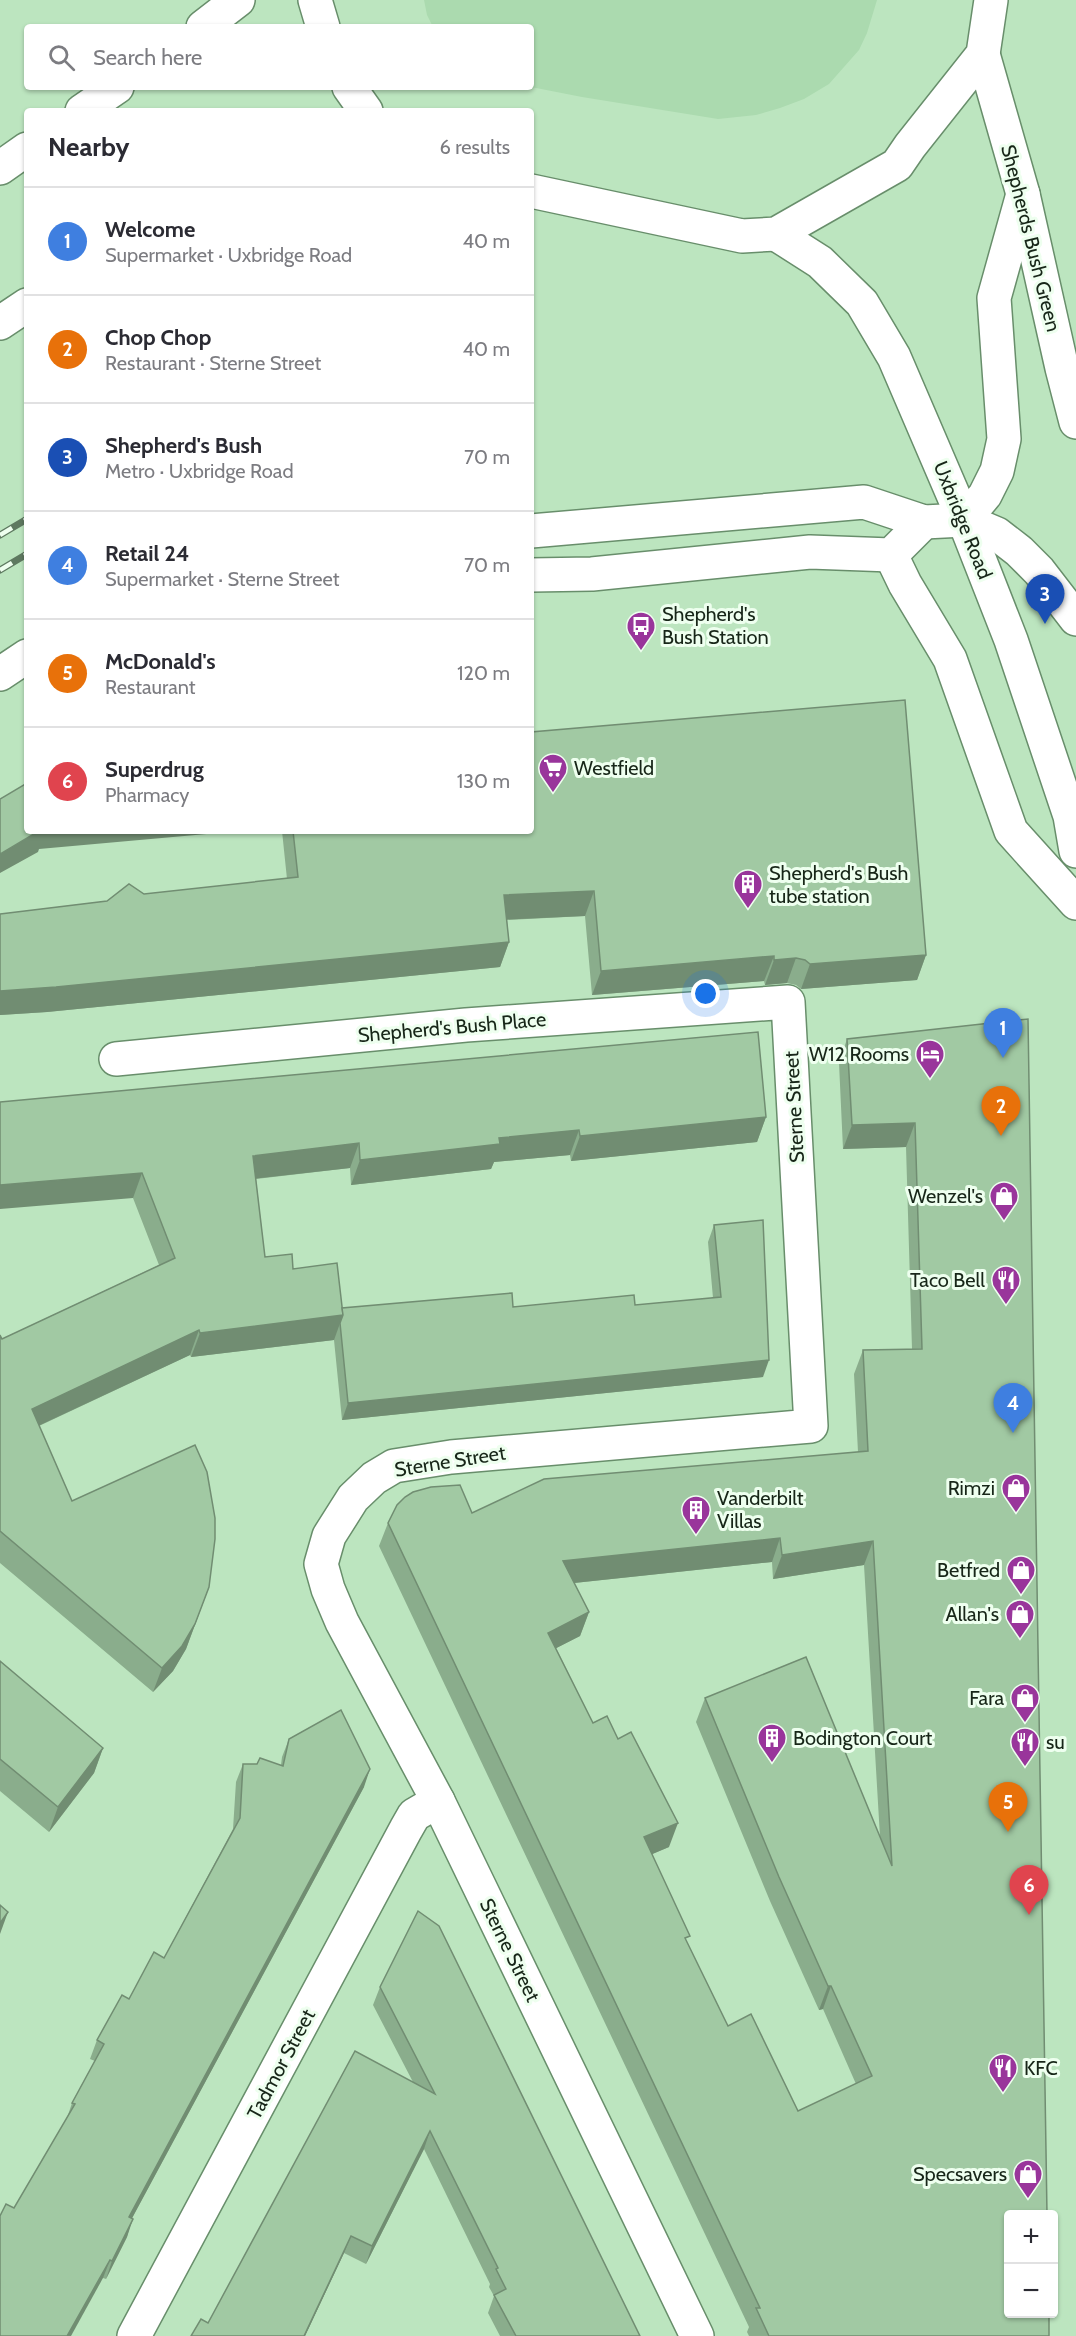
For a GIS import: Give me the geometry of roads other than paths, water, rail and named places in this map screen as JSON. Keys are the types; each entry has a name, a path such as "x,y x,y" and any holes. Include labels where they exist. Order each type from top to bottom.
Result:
{"main road":[{"path":"207,24 238,0"},
{"path":"315,0 322,24"},
{"path":"534,192 742,236 776,234 897,165 983,54 991,0"},
{"name":"Shepherds Bush Green","path":"983,54 1023,194 1076,422"},
{"path":"86,108 113,90"},
{"path":"352,90 364,108"},
{"path":"0,168 24,151"},
{"path":"964,520 986,495 997,471 1004,439 994,298 1023,194"},
{"name":"Uxbridge Road","path":"776,234 820,262 862,303 894,357 964,520 1018,662 1070,816 1076,851"},
{"path":"0,322 24,307"},
{"path":"534,531 864,502 924,522 964,520 997,534 1039,571 1076,618"},
{"path":"534,575 592,574 810,552 891,555 924,522"},
{"path":"891,555 905,584 950,659 1011,831 1076,903"},
{"path":"0,674 24,658"},
{"name":"Shepherd's Bush Place","path":"116,1059 466,1025 788,1002"},
{"name":"Sterne Street","path":"697,2336 438,1802 342,1622 328,1589 321,1564 329,1536 354,1498 374,1478 394,1466 451,1457 812,1426 788,1002"},
{"name":"Tadmor Street","path":"134,2336 406,1829 414,1815 438,1802"}],"railway":[{"path":"0,535 24,521"},
{"path":"0,570 24,556"}],"place":[{"name":"Shepherd's Bush","path":"1045,624"},
{"name":"Shepherd's Bush Station","path":"641,652"},
{"name":"Westfield","path":"553,794"},
{"name":"Shepherd's Bush tube station","path":"748,910"},
{"name":"Welcome","path":"1003,1058"},
{"name":"W12 Rooms","path":"930,1080"},
{"name":"Chop Chop","path":"1001,1136"},
{"name":"Wenzel's","path":"1004,1222"},
{"name":"Taco Bell","path":"1006,1306"},
{"name":"Retail 24","path":"1013,1433"},
{"name":"Rimzi","path":"1016,1514"},
{"name":"Vanderbilt Villas","path":"696,1536"},
{"name":"Betfred","path":"1021,1596"},
{"name":"Allan's","path":"1020,1640"},
{"name":"Fara","path":"1025,1724"},
{"name":"Bodington Court","path":"772,1764"},
{"name":"su","path":"1025,1768"},
{"name":"McDonald's","path":"1008,1832"},
{"name":"Superdrug","path":"1029,1915"},
{"name":"KFC","path":"1003,2094"},
{"name":"Specsavers","path":"1028,2200"}]}
